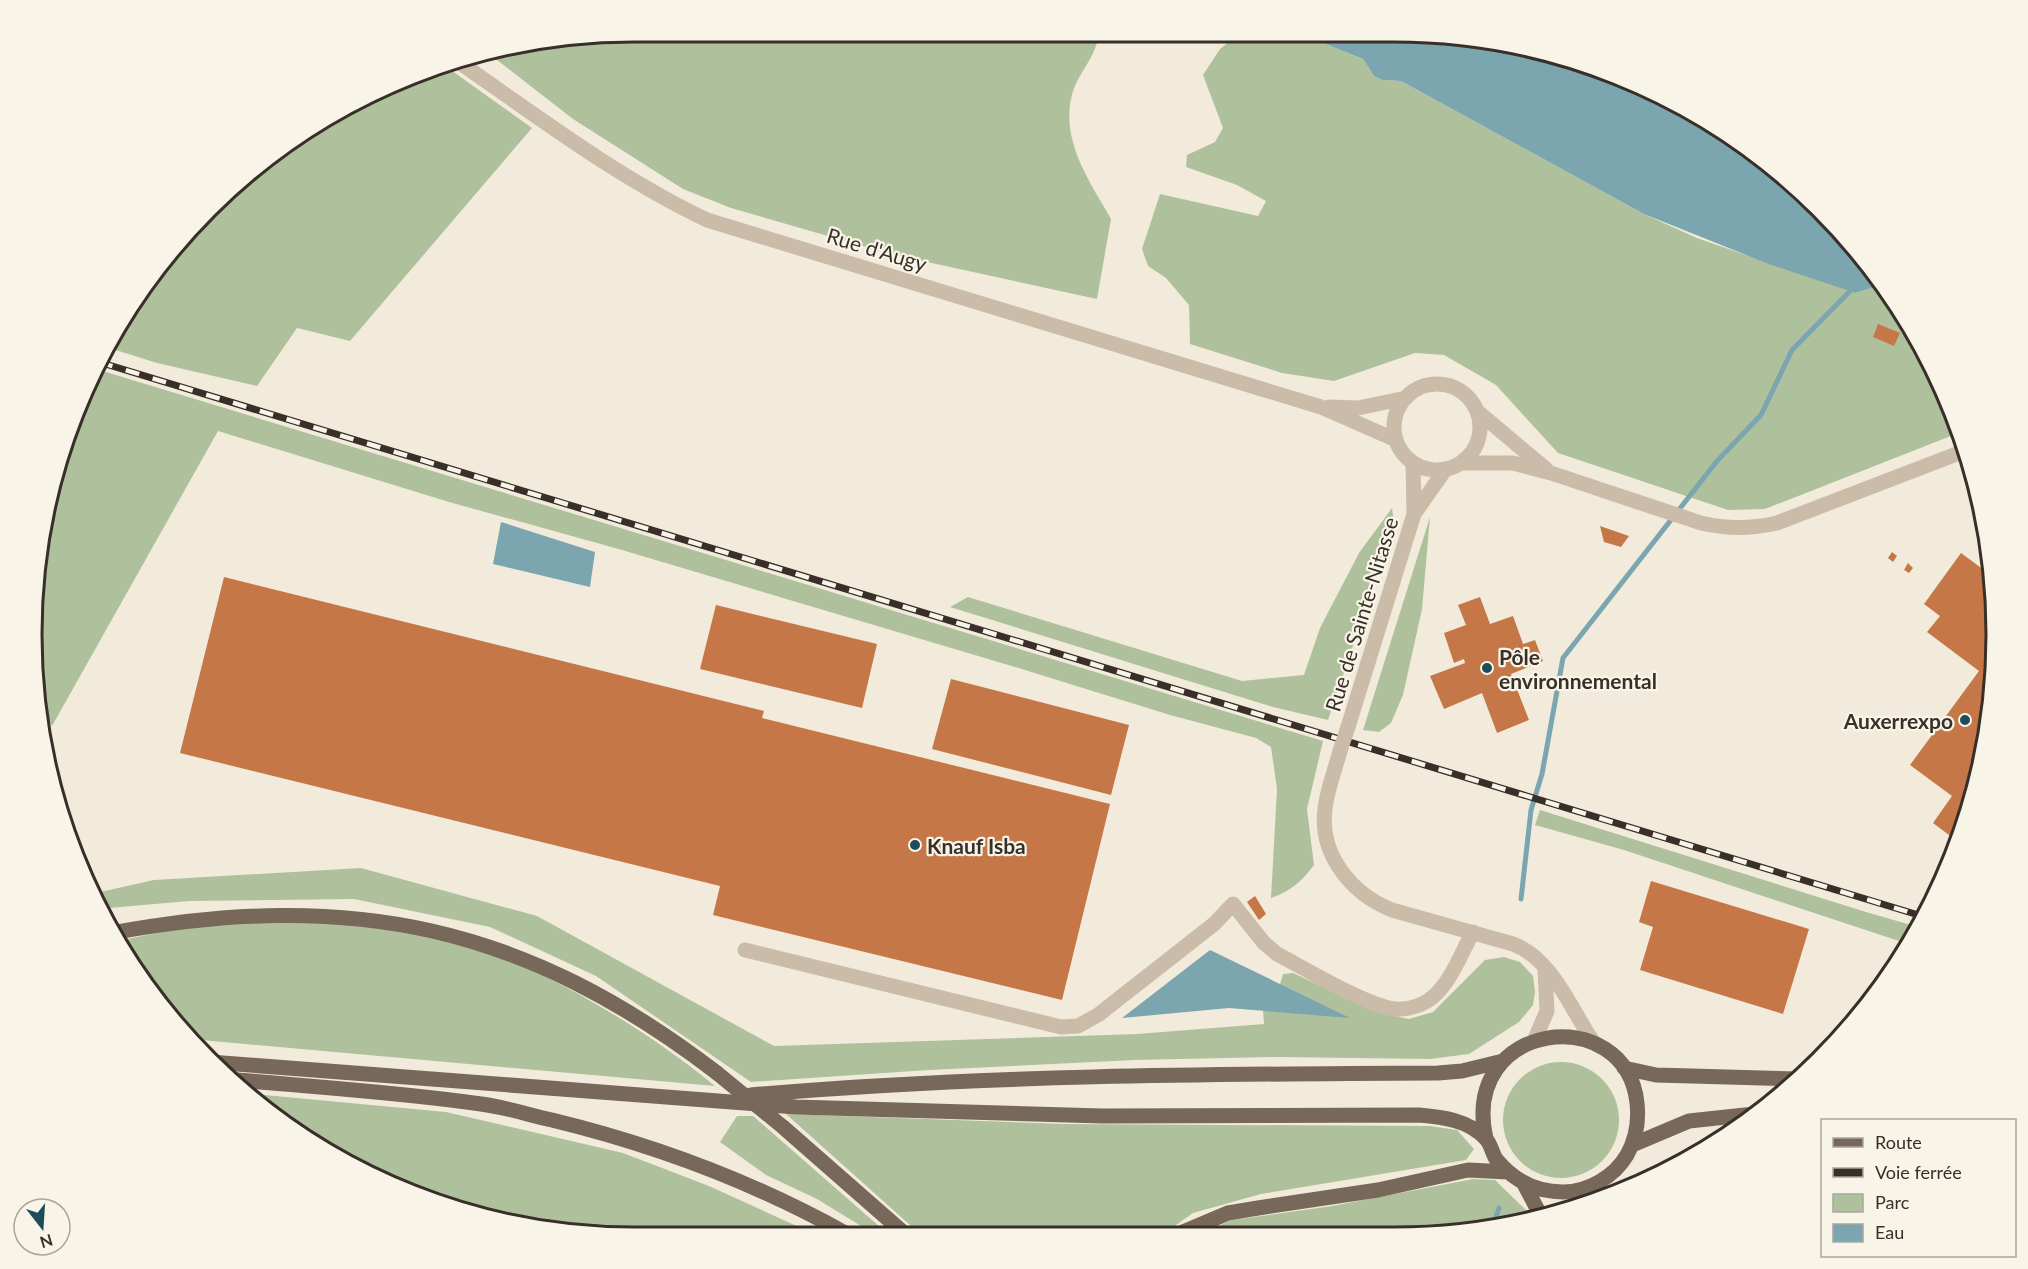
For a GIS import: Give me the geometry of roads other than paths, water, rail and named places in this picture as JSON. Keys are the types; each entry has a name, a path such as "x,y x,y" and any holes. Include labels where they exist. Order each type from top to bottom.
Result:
{"main road":[{"path":"121,931 196,919 312,914 368,919 440,932 494,948 584,986 634,1014 717,1073 783,1127 897,1227"},
{"path":"718,1099 884,1085 1090,1076 1438,1073 1462,1071 1503,1061 1533,1041 1554,1036 1574,1037 1594,1043 1611,1054 1624,1068 1636,1092 1639,1119 1632,1145 1616,1170 1585,1188 1565,1192 1544,1191 1524,1184 1508,1172 1495,1157 1486,1139 1483,1123 1486,1090 1503,1061"},
{"path":"227,1063 622,1095 718,1099 796,1107 1102,1116 1419,1115 1447,1118 1462,1123 1486,1139"},
{"path":"1624,1068 1656,1075 1785,1079"},
{"path":"244,1080 483,1104 580,1127 656,1148 706,1167 835,1227"},
{"path":"1632,1145 1689,1121 1739,1116"},
{"path":"1195,1227 1228,1213 1378,1190 1468,1170 1508,1172"},
{"path":"1598,1191 1604,1179"},
{"path":"1524,1184 1537,1209"}],"street":[{"name":"Rue d'Augy","path":"465,67 615,171 658,197 707,220 1321,407 1396,440"},
{"path":"1477,411 1480,425 1479,440 1472,453 1462,463 1445,470 1434,470 1413,463 1403,453 1396,440 1396,418 1406,398 1418,389 1431,385 1445,385 1458,390 1469,399 1477,411 1551,473"},
{"name":"Rue d'Augy","path":"1321,407 1358,408 1406,398"},
{"path":"1462,463 1513,464 1551,473 1673,515 1723,528 1749,529 1777,523 1958,454"},
{"name":"Rue de Sainte-Nitasse","path":"1413,463 1414,514"},
{"name":"Rue de Sainte-Nitasse","path":"1445,470 1414,514 1348,727 1325,808 1324,822 1334,856 1348,882 1375,904 1473,932"},
{"path":"745,950 1060,1027 1078,1026 1098,1015 1214,924 1233,904 1264,943 1277,954 1376,1004 1394,1009 1419,1005 1433,997 1445,984 1473,932 1524,948 1538,959 1556,981 1594,1043"},
{"path":"1533,1041 1547,1011 1545,970"}],"water":[{"path":"1320,42 1432,43 1509,53 1584,73 1656,103 1723,142 1784,189 1839,244 1873,287 1855,293 1766,263 1644,214 1401,81 1382,80 1374,76 1363,59"},
{"path":"501,522 595,552 590,587 493,564"},
{"path":"1210,950 1350,1018 1229,1008 1122,1018"}],"waterway":[{"path":"1521,899 1531,810 1542,774 1563,658 1717,461 1761,415 1792,350 1855,286"},
{"path":"1496,1218 1499,1208"}],"railway":[{"path":"107,364 1916,914"}],"place":[{"name":"Pôle environnemental","path":"1487,668"},
{"name":"Auxerrexpo","path":"1965,720"},
{"name":"Knauf Isba","path":"915,845"}]}
